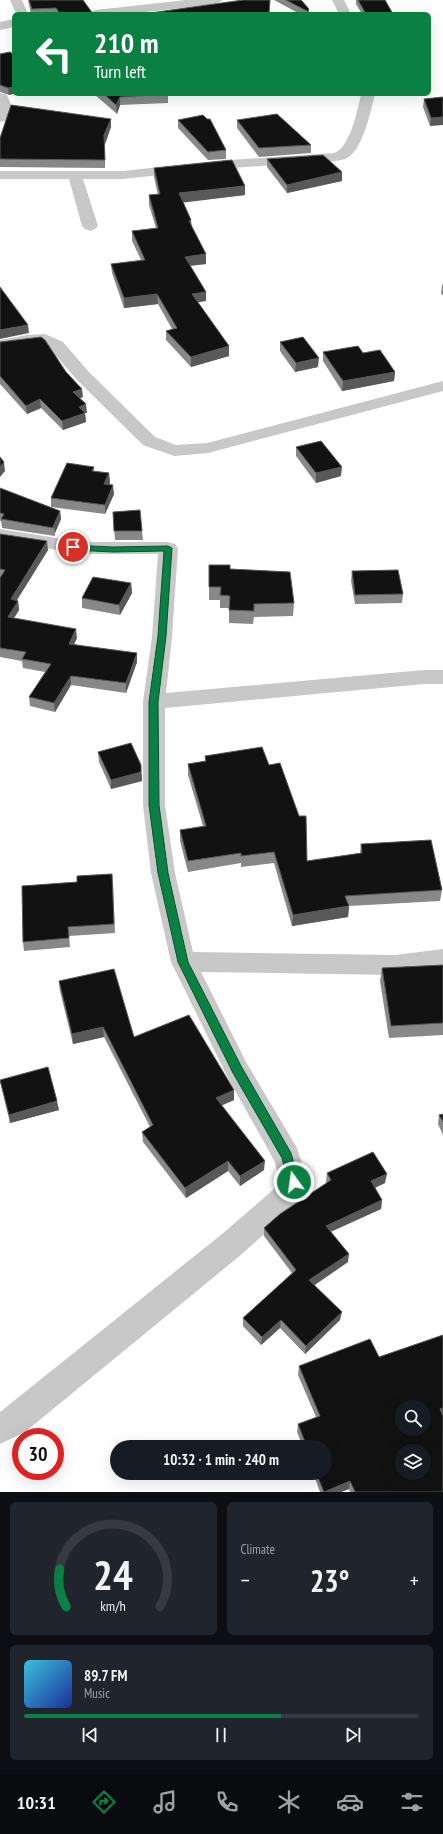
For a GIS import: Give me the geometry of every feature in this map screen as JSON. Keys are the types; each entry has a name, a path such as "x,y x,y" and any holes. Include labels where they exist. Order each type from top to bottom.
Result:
{"street":[{"path":"16,0 21,12"},
{"path":"113,12 216,0"},
{"path":"338,0 344,12"},
{"path":"173,5 181,12"},
{"path":"0,26 12,24"},
{"path":"0,175 75,176 123,174 215,165 335,157 343,155 347,151 356,135 367,96"},
{"path":"0,97 2,98 5,107 0,118"},
{"path":"75,176 90,226"},
{"path":"0,345 27,340 45,339 57,346 83,376 149,441 174,451 208,448 443,386"},
{"path":"0,535 82,548 168,548 162,636 154,702 154,805 163,873 183,962 237,1070 287,1157 294,1182 283,1199 232,1244 14,1421 0,1428"},
{"path":"154,702 443,677"},
{"path":"183,962 395,965 443,959"}],"building":[{"path":"29,0 83,0 92,12 59,12 56,8 32,9"},
{"path":"243,0 270,0 269,12 157,12"},
{"path":"286,0 301,0 309,9 307,11"},
{"path":"358,0 385,0 392,12 365,12"},
{"path":"10,52 12,54 12,87 8,88 0,85 0,54"},
{"path":"106,96 136,96 120,97 116,105"},
{"path":"443,97 443,117 431,118 424,99"},
{"path":"11,105 111,119 104,135 105,160 0,159 0,138"},
{"path":"277,114 311,145 259,148 237,120"},
{"path":"203,115 207,119 210,119 226,150 208,152 178,120"},
{"path":"323,155 342,172 287,185 267,159"},
{"path":"232,160 245,186 179,193 191,220 189,221 206,254 185,257 206,292 192,294 229,346 191,357 166,331 177,328 157,294 124,298 111,264 145,260 132,231 158,228 149,195 160,194 154,168"},
{"path":"0,287 28,325 0,330"},
{"path":"41,337 45,340 66,372 82,389 73,392 86,404 79,407 85,413 62,421 40,399 26,406 0,376 0,342"},
{"path":"303,337 319,358 296,363 280,342"},
{"path":"358,346 363,353 380,350 395,372 343,381 323,352"},
{"path":"321,441 342,467 316,473 296,447"},
{"path":"0,457 4,462 0,467"},
{"path":"67,463 94,467 92,471 109,473 104,484 113,485 105,505 51,498"},
{"path":"0,488 60,511 53,527 54,528 1,519 4,514 0,513"},
{"path":"140,510 142,531 114,531 113,512"},
{"path":"0,534 47,541 11,599 18,601 8,617 76,629 69,644 137,653 126,683 71,676 54,703 29,697 51,664 22,659 26,652 0,648 0,578 5,570 0,569"},
{"path":"209,565 230,565 230,569 290,572 294,603 254,604 254,611 229,610 230,596 220,595 221,587 209,587"},
{"path":"398,570 403,594 355,595 352,571"},
{"path":"93,577 131,583 119,605 82,598"},
{"path":"131,743 141,765 141,772 111,780 98,752"},
{"path":"262,747 269,765 280,763 299,816 306,816 307,861 362,853 361,844 431,840 442,890 345,896 349,906 293,915 274,852 241,856 241,853 188,861 180,830 206,826 188,764 206,761 205,756"},
{"path":"112,874 114,924 68,927 69,938 23,942 22,886 77,882 77,876"},
{"path":"443,965 443,1023 391,1026 382,968"},
{"path":"114,969 134,1037 189,1015 234,1090 216,1098 265,1161 240,1176 228,1161 185,1188 142,1132 153,1125 103,1027 72,1034 59,981"},
{"path":"48,1067 57,1101 9,1115 0,1080"},
{"path":"443,1114 443,1122 439,1115"},
{"path":"373,1152 387,1174 371,1181 382,1200 326,1226 349,1254 309,1280 342,1312 306,1346 281,1320 262,1337 243,1318 296,1270 264,1228 280,1214 331,1180 327,1173"},
{"path":"443,1335 443,1408 440,1409 443,1416 443,1492 355,1492 350,1481 324,1492 319,1480 332,1480 332,1440 304,1440 298,1424 320,1416 299,1366 370,1339 379,1357"}],"route":[{"path":"73,547 113,549 168,548 162,636 154,702 154,805 163,873 183,962 237,1070 287,1157 294,1182"}]}
